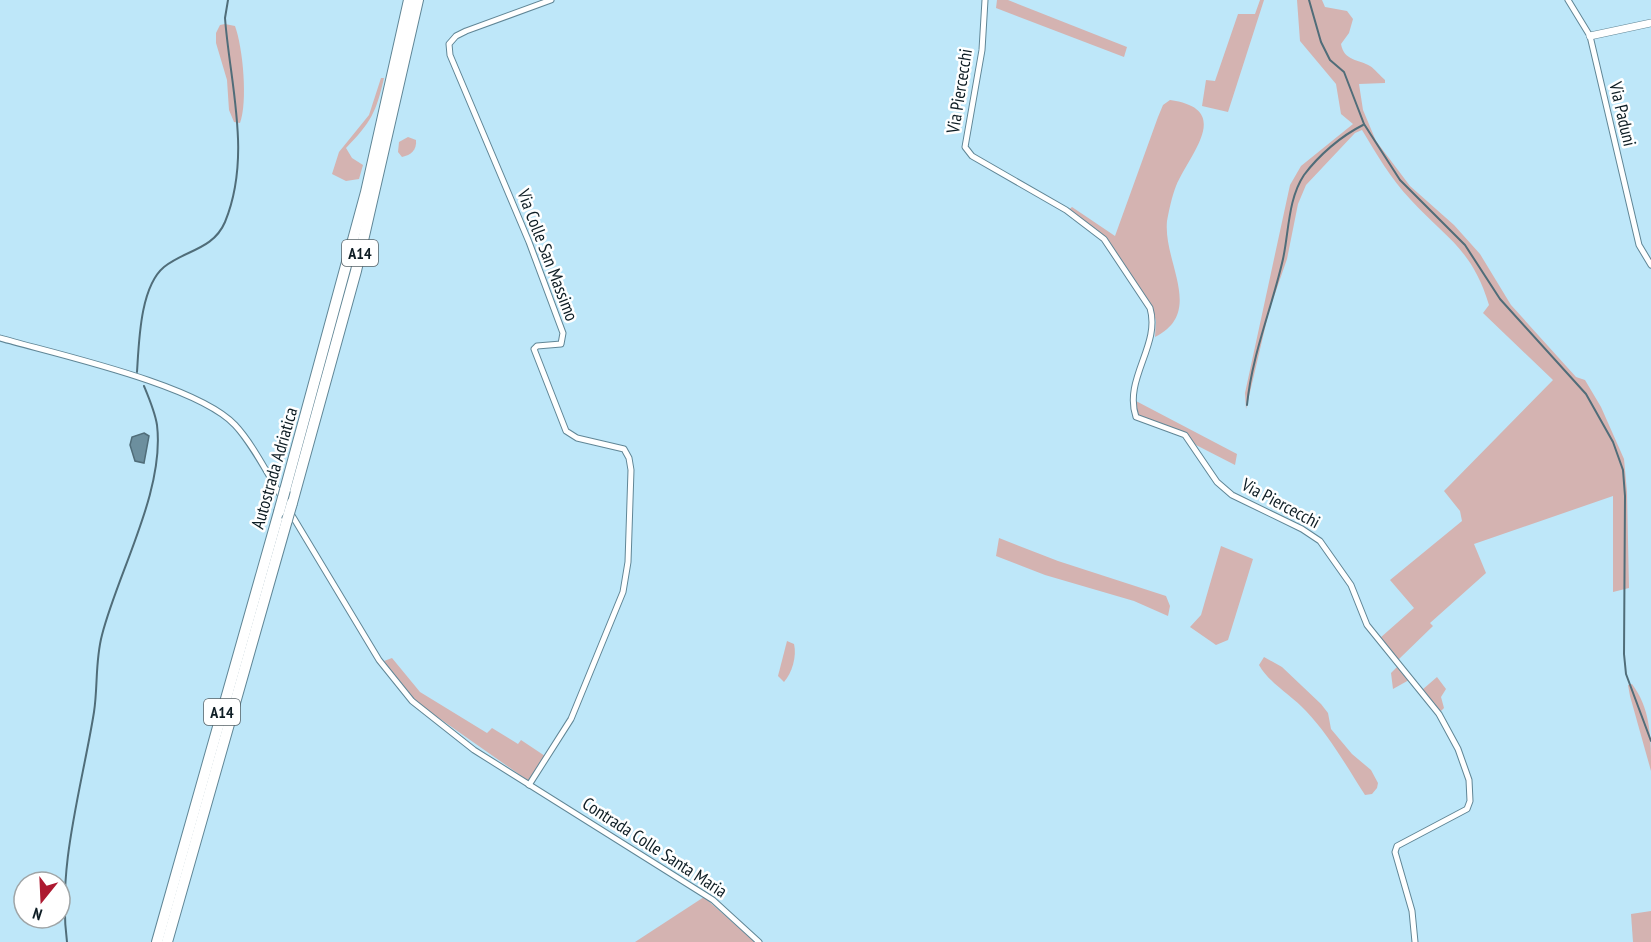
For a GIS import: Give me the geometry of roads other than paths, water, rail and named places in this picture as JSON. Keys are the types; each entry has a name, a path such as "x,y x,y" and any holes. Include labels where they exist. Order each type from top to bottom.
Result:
{"highway":[{"name":"Autostrada Adriatica","path":"167,942 170,915 283,516 285,490 366,192 409,0"},
{"name":"Autostrada Adriatica","path":"283,516 292,503 361,248 418,0"},
{"name":"Autostrada Adriatica","path":"157,942 170,915"}],"street":[{"name":"Via Colle San Massimo","path":"529,785 571,719 623,592 628,562 631,470 629,458 624,449 578,438 566,431 534,349 537,346 557,346 564,340 563,333 526,235 450,55 449,44 456,36 466,31 551,0"},
{"name":"Via Piercecchi","path":"985,0 982,50 965,147 972,156 1066,210 1104,239 1150,308 1154,320 1153,332 1133,400 1136,417 1185,435 1217,482 1232,495 1302,529 1320,541 1351,585 1367,625 1439,714 1458,749 1471,789 1467,809 1397,846 1395,852 1412,911 1415,942"},
{"name":"Via Paduni","path":"1568,0 1590,36 1639,245 1651,265"},
{"path":"1590,36 1651,23"},
{"name":"Contrada Colle Santa Maria","path":"0,338 178,392 220,413 236,425 379,660 412,701 474,750 713,900 759,942"}],"water":[{"path":"144,433 149,436 144,463 135,461 130,445 132,437"}],"waterway":[{"path":"137,372 142,316 145,301 156,276 172,261 198,249 220,231 233,197 238,146 225,18 228,0"},
{"path":"1309,0 1321,42 1330,60 1344,72 1364,124 1400,180 1465,245 1500,299 1586,394 1613,442 1623,470 1625,496 1624,654 1626,674 1651,741"},
{"path":"1247,405 1253,368 1279,277 1292,205 1299,184 1323,153 1363,125"},
{"path":"67,942 65,885 68,856 94,712 100,645 109,611 147,504 158,450 157,425 144,386"}]}
